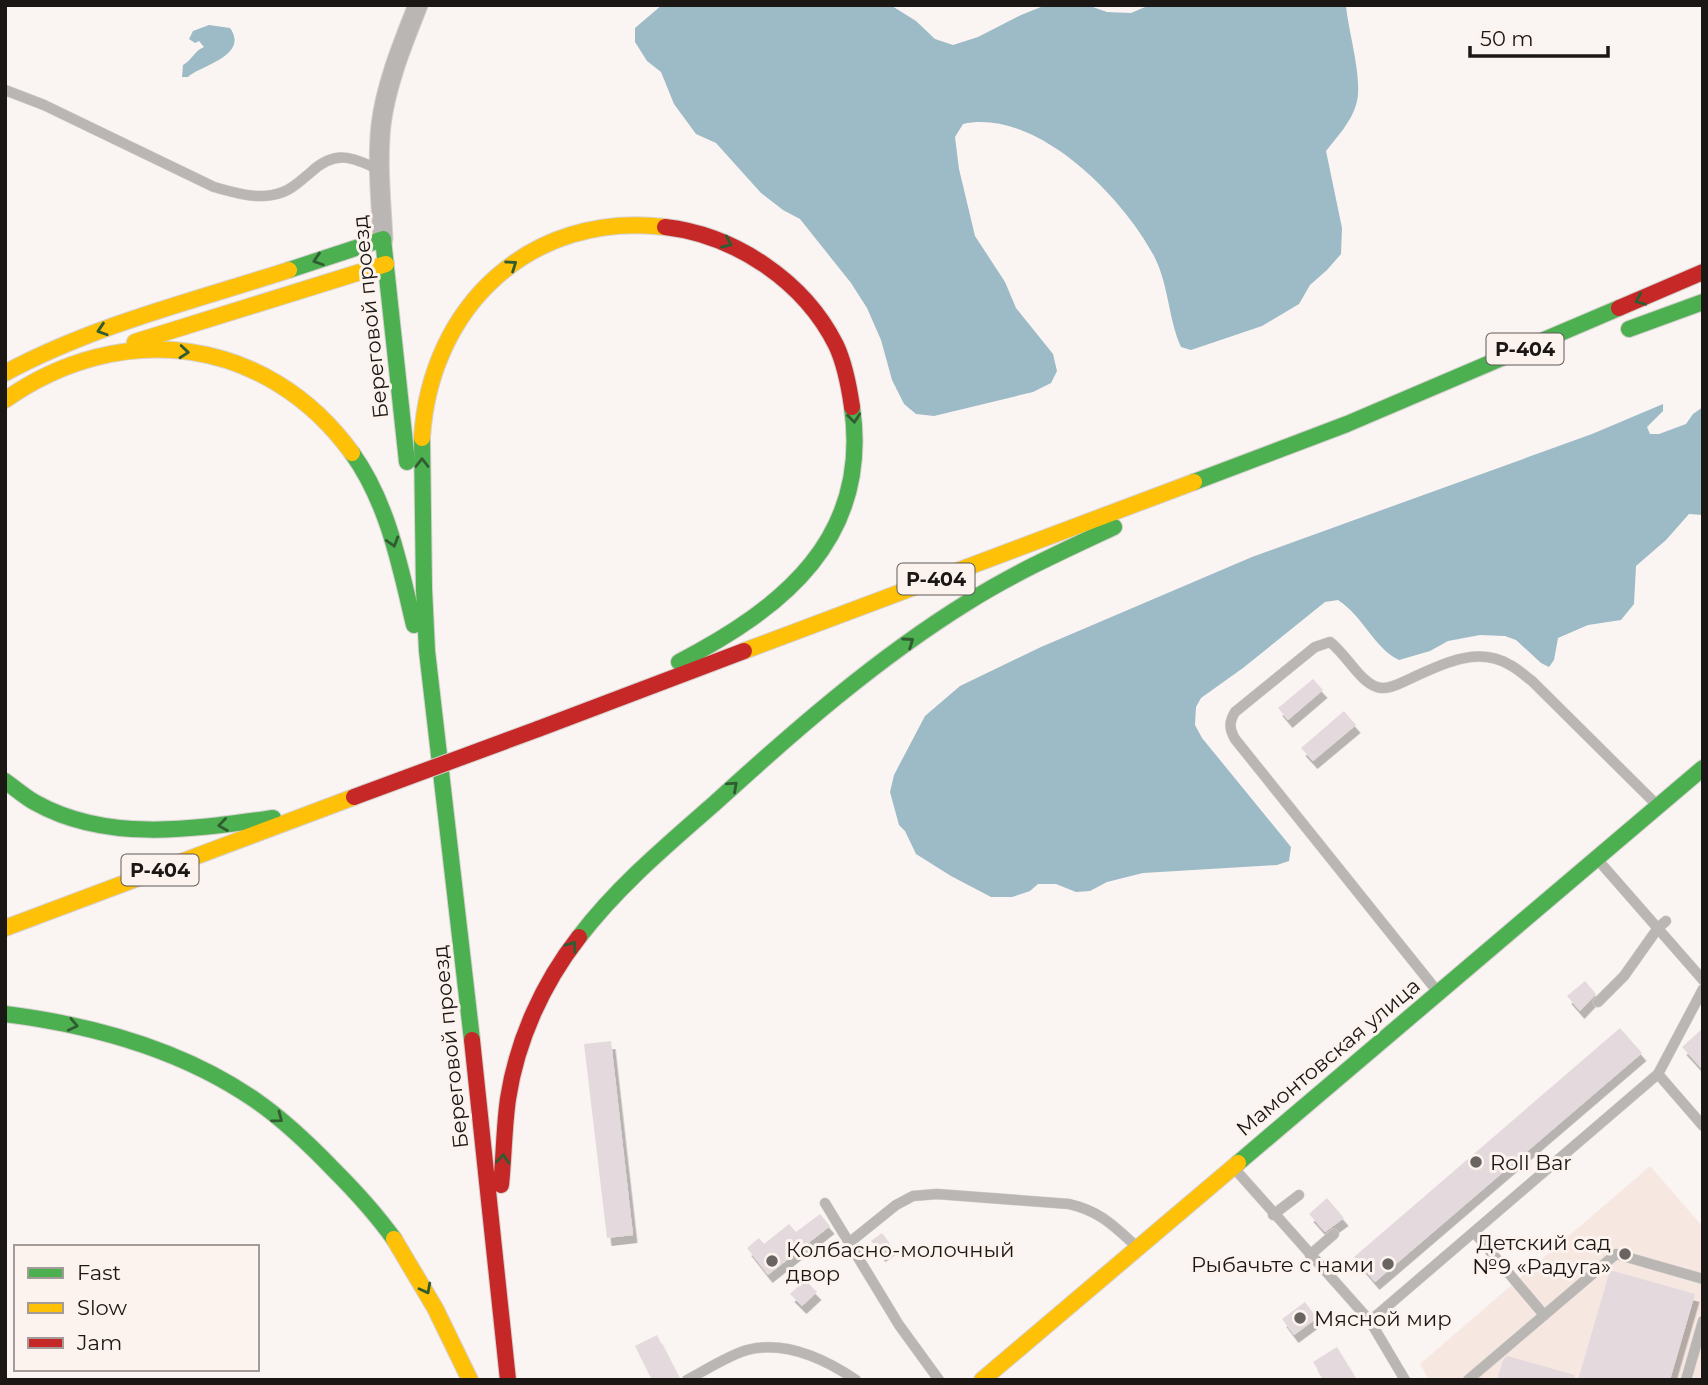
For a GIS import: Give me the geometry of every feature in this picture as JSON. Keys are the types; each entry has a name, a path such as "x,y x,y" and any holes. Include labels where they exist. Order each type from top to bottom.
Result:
{"main road":[{"path":"434,710 426,629 422,457 424,408 431,376 441,350 466,308 507,268 530,253 564,237 597,227 632,222 670,225 702,233 736,247 771,268 803,298 832,337 845,367 854,410 856,444 853,476 840,516 821,552 794,585 771,606 719,641 596,706"},
{"name":"Береговой проезд","path":"383,239 426,629"},
{"path":"5,373 44,352 81,337 383,239"},
{"path":"5,400 46,373 87,357 386,264"},
{"name":"Р-404","path":"1347,424 1703,272"},
{"path":"1615,334 1703,302"},
{"path":"87,357 125,351 169,350 207,354 242,365 276,381 312,408 339,434 358,461 375,493 393,543 434,710"},
{"name":"Р-404","path":"5,928 1347,424 1529,363"},
{"path":"496,1251 508,1097 527,1031 551,977 589,923 638,871 766,756 855,681 952,611 1043,561 1275,451"},
{"name":"Береговой проезд","path":"434,710 496,1251 508,1380"},
{"name":"Мамонтовская улица","path":"982,1380 1703,768"},
{"path":"5,781 43,806 71,818 107,828 191,830 315,812"},
{"path":"5,1014 102,1032 182,1061 253,1099 288,1125 360,1197 393,1237 419,1277 470,1380"}],"street":[{"name":"Береговой проезд","path":"383,239 379,170 381,125 389,88 418,5"}],"lane":[{"path":"5,90 44,105 214,187 238,194 261,197 282,192 298,184 326,159 358,159 379,170"},
{"path":"1437,992 1235,739 1230,730 1230,721 1235,712 1322,643 1331,642 1367,682 1378,688 1392,687 1453,660 1471,656 1493,658 1510,664 1532,681 1657,805"},
{"path":"1596,857 1662,925 1703,980"},
{"path":"1598,1002 1624,976 1662,925"},
{"path":"1370,1321 1658,1074 1703,989"},
{"path":"1658,1074 1703,1126"},
{"path":"1232,1166 1370,1321 1405,1380"},
{"path":"850,1242 896,1205 913,1196 937,1194 1090,1208 1105,1217 1138,1247"},
{"path":"1273,1215 1299,1195"},
{"path":"825,1203 900,1325 939,1380"},
{"path":"1474,1232 1544,1315"},
{"path":"1310,1255 1334,1234"},
{"path":"1468,1380 1616,1254 1703,1279"},
{"path":"1686,1380 1703,1321"},
{"path":"687,1380 747,1350 773,1347 806,1353 856,1380"}],"shaded area":[{"name":"Детский сад №9 «Радуга»","path":"1650,1166 1703,1227 1701,1380 1429,1380 1420,1364"}],"water":[{"path":"662,5 892,6 916,21 935,39 953,45 978,37 1046,5 1087,5 1107,12 1131,13 1150,5 1346,5 1357,70 1358,95 1351,117 1326,151 1342,228 1341,254 1310,285 1299,304 1262,326 1191,350 1181,347 1173,325 1163,278 1154,256 1140,232 1099,184 1047,143 1019,129 991,123 963,124 955,137 959,169 975,236 1005,282 1016,308 1053,354 1057,371 1051,383 1033,392 934,416 916,414 904,404 892,380 881,340 867,308 851,283 800,219 761,193 716,143 696,134 674,104 661,72 647,61 635,42 635,28"},
{"path":"209,25 230,28 234,38 233,46 221,59 188,77 182,77 183,65 204,47 199,41 195,43 189,39 193,31"},
{"path":"1663,404 1663,411 1647,427 1650,434 1659,434 1686,424 1693,414 1703,407 1703,515 1689,514 1666,540 1636,566 1634,604 1621,620 1588,625 1558,638 1554,660 1549,667 1516,640 1505,636 1480,635 1448,641 1430,651 1399,660 1382,648 1355,614 1338,600 1325,602 1201,698 1196,707 1195,725 1202,738 1291,847 1289,861 1277,865 1143,873 1107,882 1090,891 1076,892 1056,884 1038,884 1030,891 1012,897 991,897 916,854 905,831 899,825 890,792 894,775 925,716 960,686 1041,647 1252,557 1592,434"}],"building":[{"path":"1313,679 1323,690 1288,720 1278,708"},
{"path":"1344,711 1356,725 1313,761 1301,748"},
{"path":"1585,981 1596,994 1580,1011 1567,996"},
{"path":"1620,1028 1642,1053 1375,1282 1354,1257"},
{"path":"1703,1028 1703,1070 1682,1047"},
{"path":"611,1041 633,1235 607,1238 584,1044"},
{"path":"1327,1198 1344,1218 1325,1232 1309,1214"},
{"name":"Колбасно-молочный двор","path":"820,1214 830,1226 768,1275 747,1248 759,1238 764,1244 789,1224 796,1232"},
{"path":"882,1233 892,1246 881,1254 871,1241"},
{"path":"1610,1270 1695,1294 1670,1380 1578,1380"},
{"path":"805,1280 817,1292 802,1306 790,1294"},
{"name":"Мясной мир","path":"1305,1302 1317,1318 1294,1335 1282,1319"},
{"path":"657,1335 680,1380 652,1380 635,1346"},
{"path":"1337,1347 1357,1380 1324,1380 1313,1362"},
{"path":"1507,1356 1575,1375 1574,1380 1497,1380 1503,1360"}],"traffic: fast":[{"path":"289,270 383,239 407,462"},
{"path":"1629,329 1703,302"},
{"path":"1194,482 1347,424 1619,308"},
{"path":"679,662 753,618 784,592 812,563 833,531 848,495 854,453 852,407"},
{"path":"422,438 427,651 472,1040"},
{"path":"352,453 384,514 414,625"},
{"path":"579,937 610,900 661,850 868,672 985,591 1114,527"},
{"path":"1238,1163 1703,768"},
{"path":"5,781 32,801 64,816 92,824 152,830 183,829 273,818"},
{"path":"5,1014 71,1025 135,1042 167,1053 227,1082 266,1108 306,1142 358,1195 394,1239"}],"traffic: slow":[{"path":"422,438 429,390 445,347 467,309 496,277 531,252 572,235 616,226 665,227"},
{"path":"135,342 386,264"},
{"path":"5,373 109,327 289,270"},
{"path":"5,400 50,374 96,357 143,350 190,352 235,363 278,384 317,414 352,453"},
{"path":"744,651 1194,482"},
{"path":"5,928 354,797"},
{"path":"982,1380 1238,1163"},
{"path":"394,1239 435,1308 470,1380"}],"traffic: jam":[{"path":"665,227 717,240 741,251 765,265 806,301 836,345 846,375 852,407"},
{"path":"1619,308 1703,272"},
{"path":"538,729 744,651"},
{"path":"354,797 538,729"},
{"path":"501,1185 508,1099 518,1055 543,993 579,937"},
{"path":"472,1040 508,1380"}],"place":[{"name":"Roll Bar","path":"1476,1162"},
{"name":"Детский сад №9 «Радуга»","path":"1625,1254"},
{"name":"Колбасно-молочный двор","path":"772,1261"},
{"name":"Рыбачьте с нами","path":"1388,1264"},
{"name":"Мясной мир","path":"1300,1318"}]}
